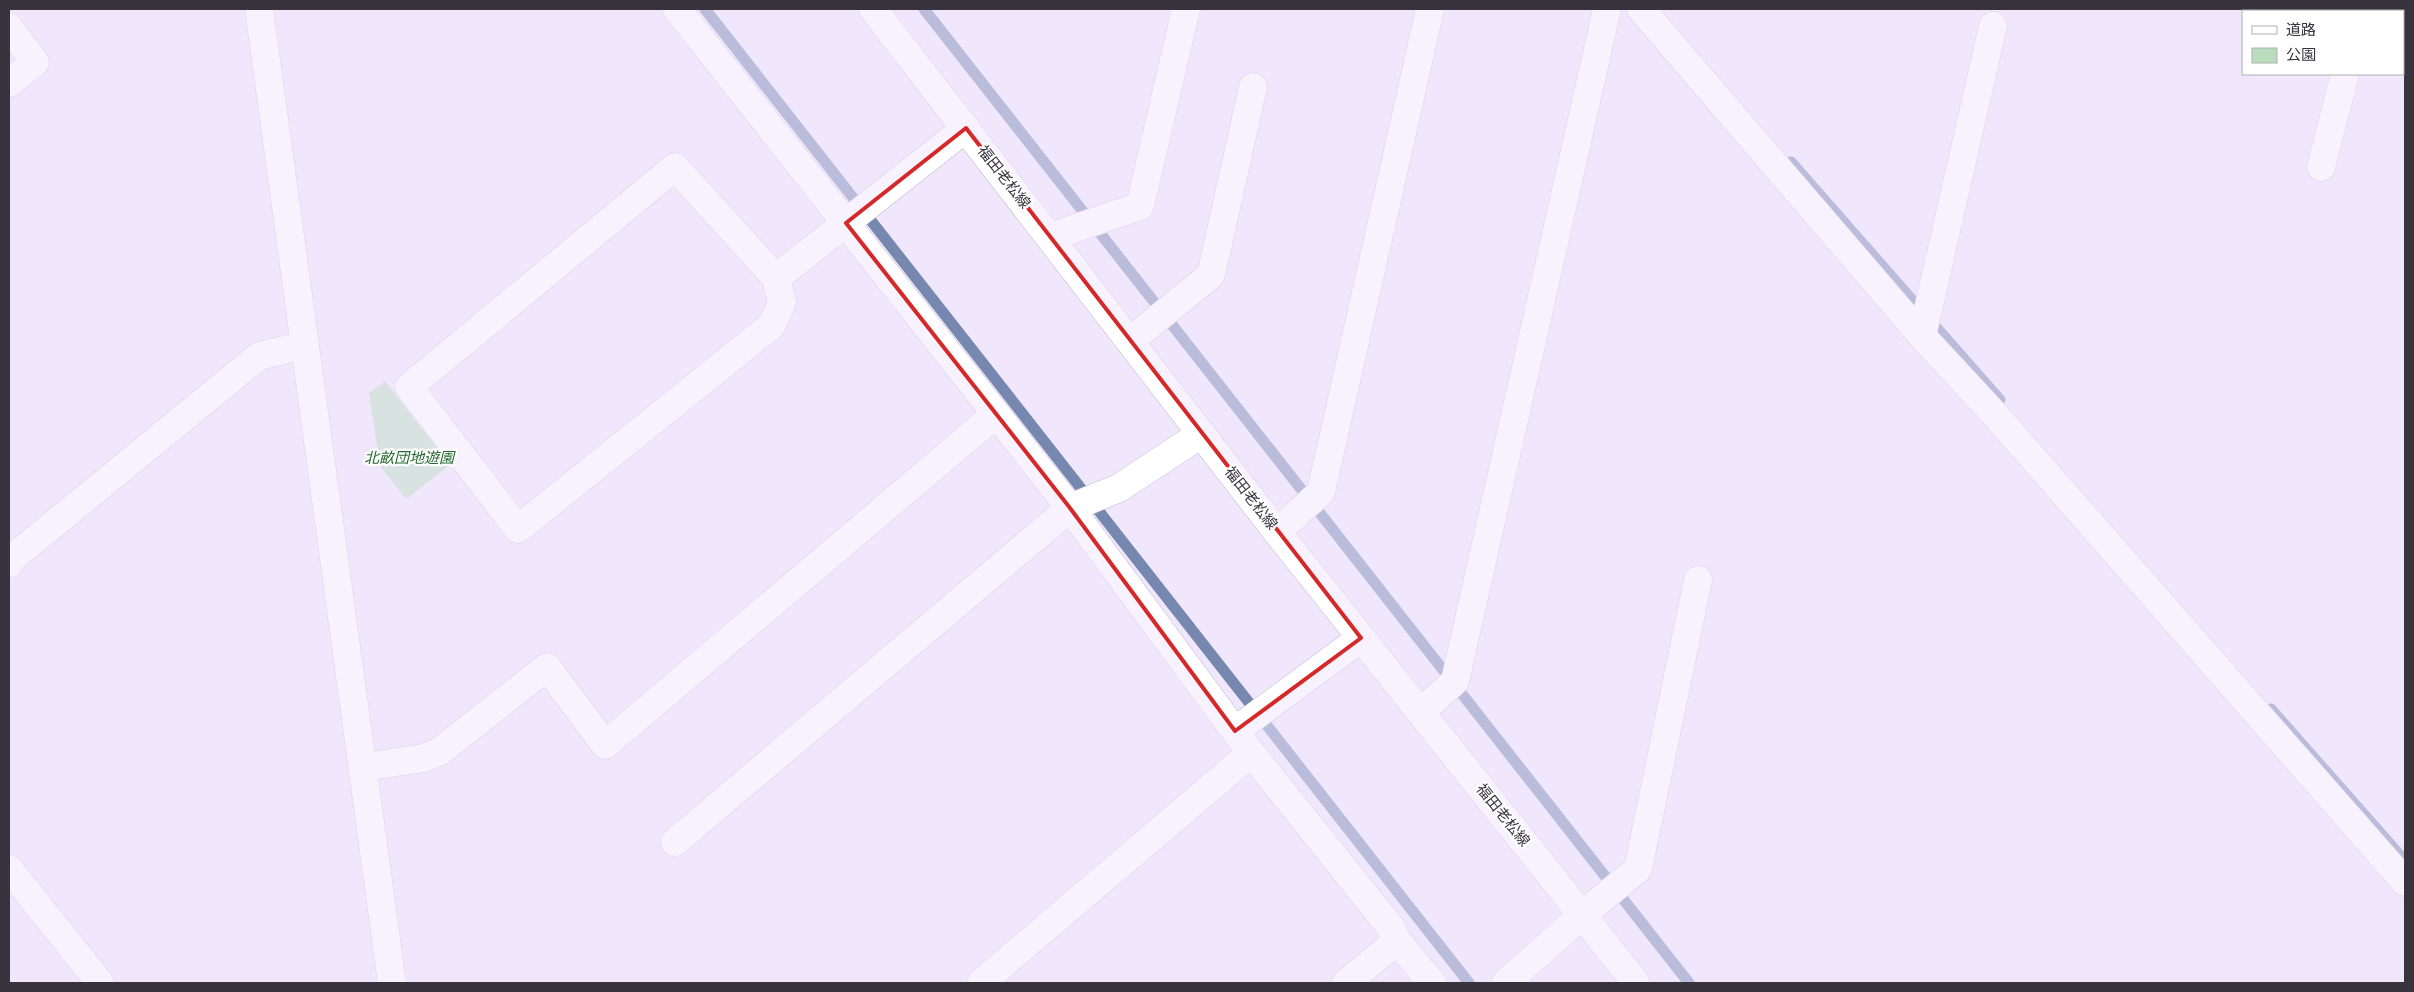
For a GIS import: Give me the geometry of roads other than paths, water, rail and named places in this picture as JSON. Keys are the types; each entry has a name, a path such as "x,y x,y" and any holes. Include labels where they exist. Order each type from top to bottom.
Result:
{"street":[{"path":"259,9 392,983"},
{"name":"福田老松線","path":"873,9 1201,434 1636,983"},
{"path":"1050,237 1140,206 1186,9"},
{"path":"1278,532 1321,492 1430,9"},
{"path":"1421,712 1450,686 1607,9"},
{"path":"1641,9 1925,322 1997,417 2405,882"},
{"path":"687,12 849,220 996,414 1074,506 1240,727 1251,753 1392,928 1397,941 1432,983"},
{"path":"1925,322 1993,26"},
{"path":"9,28 35,62 9,83"},
{"path":"2321,167 2345,75"},
{"path":"1130,341 1211,275 1253,87"},
{"path":"776,278 966,128"},
{"path":"675,167 776,278 782,302 772,325 518,529 408,387 675,167"},
{"path":"9,564 10,560 259,356 305,345"},
{"path":"364,767 424,758 439,752 547,667 605,745 996,414"},
{"path":"675,842 1074,506 1119,488 1201,434"},
{"path":"1506,983 1582,915 1638,870 1698,580"},
{"path":"1240,727 1362,638"},
{"path":"981,983 1251,753"},
{"path":"9,869 100,983"},
{"path":"1346,983 1397,941"}],"waterway":[{"path":"705,9 1469,983"},
{"path":"924,9 1689,983"},
{"path":"1791,162 2000,400"},
{"path":"2271,709 2405,861"}],"park label":[{"name":"北畝団地遊園","path":"409,458"}]}
